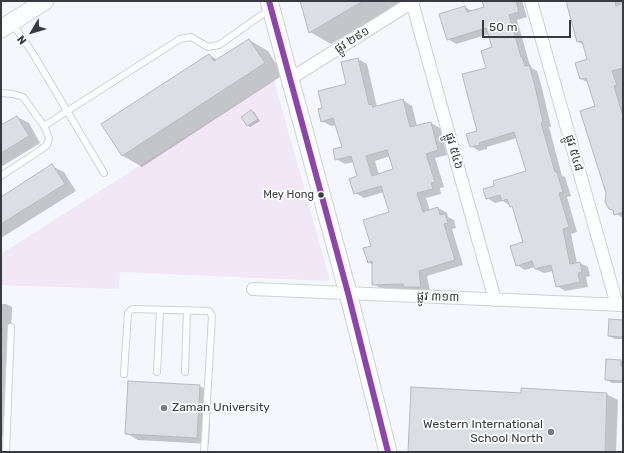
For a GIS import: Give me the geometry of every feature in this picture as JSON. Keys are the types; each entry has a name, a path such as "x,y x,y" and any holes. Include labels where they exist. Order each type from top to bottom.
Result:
{"street":[{"path":"6,26 45,1"},
{"name":"ផ្លូវ ៥៤៨","path":"531,1 620,305"},
{"name":"ផ្លូវ ២៩១","path":"290,79 413,2"},
{"name":"ផ្លូវ ៥៤៦","path":"413,2 495,300"},
{"path":"270,5 348,293 388,452"},
{"name":"ផ្លូវ ៣១៣","path":"252,289 620,305"}],"lane":[{"path":"44,126 180,39 190,37 208,47 219,45 270,5"},
{"path":"6,26 32,52 104,173"},
{"path":"1,93 14,94 23,98 44,126 49,138 47,145 1,176"},
{"path":"124,374 128,313 132,309 160,311 209,311 212,316 204,452"},
{"path":"185,372 186,310"},
{"path":"157,372 160,311"},
{"path":"6,452 11,327"}],"shaded area":[{"path":"274,80 330,281 120,272 119,289 1,285 1,254"}],"building":[{"path":"300,1 363,1 309,33"},
{"path":"482,1 516,1 519,12 509,15 521,57 525,66 529,65 534,82 543,122 541,123 555,172 557,172 563,192 559,193 569,227 563,229 570,264 580,262 582,272 578,273 580,282 556,287 551,265 535,269 532,261 516,266 510,246 523,242 512,206 510,207 507,199 502,201 500,195 486,199 483,189 494,186 493,181 526,171 514,132 479,143 480,145 470,147 466,134 477,131 462,74 486,68 481,51 492,47 486,28 447,40 439,14 465,6 467,12 484,7"},
{"path":"566,1 615,1 616,6 623,3 623,68 612,71 617,85 614,86 623,116 623,212 614,215 613,210 609,209 605,202 606,193 580,111 595,106 586,78 580,79 575,63 587,59 582,41 577,42"},
{"path":"249,39 265,63 122,156 101,124 209,54 214,61"},
{"path":"358,58 369,105 372,104 373,107 403,99 410,127 431,122 438,150 426,154 435,182 431,183 433,189 417,193 423,212 438,207 440,215 445,214 448,223 444,224 455,260 419,271 421,287 404,287 403,284 372,285 372,261 368,263 363,248 371,246 363,220 389,212 381,186 354,194 349,179 357,176 351,156 335,160 333,149 342,147 333,118 321,122 318,109 322,108 318,91 346,84 341,62","holes":["387,150 393,169 372,176 366,156"]},
{"path":"251,110 258,119 247,126 241,117"},
{"path":"17,116 29,136 1,153 1,125"},
{"path":"52,164 65,184 1,224 1,197"},
{"path":"609,319 623,320 623,337 608,336"},
{"path":"606,359 621,360 621,366 623,366 623,381 605,380"},
{"path":"128,381 200,385 197,438 125,434"},
{"path":"411,387 521,393 521,388 607,393 605,452 408,452"}],"transit line":[{"path":"269,1 348,293 388,452"}],"place":[{"name":"Mey Hong","path":"321,195"},
{"name":"Zaman University","path":"164,408"},
{"name":"Western International School North","path":"551,432"}]}
